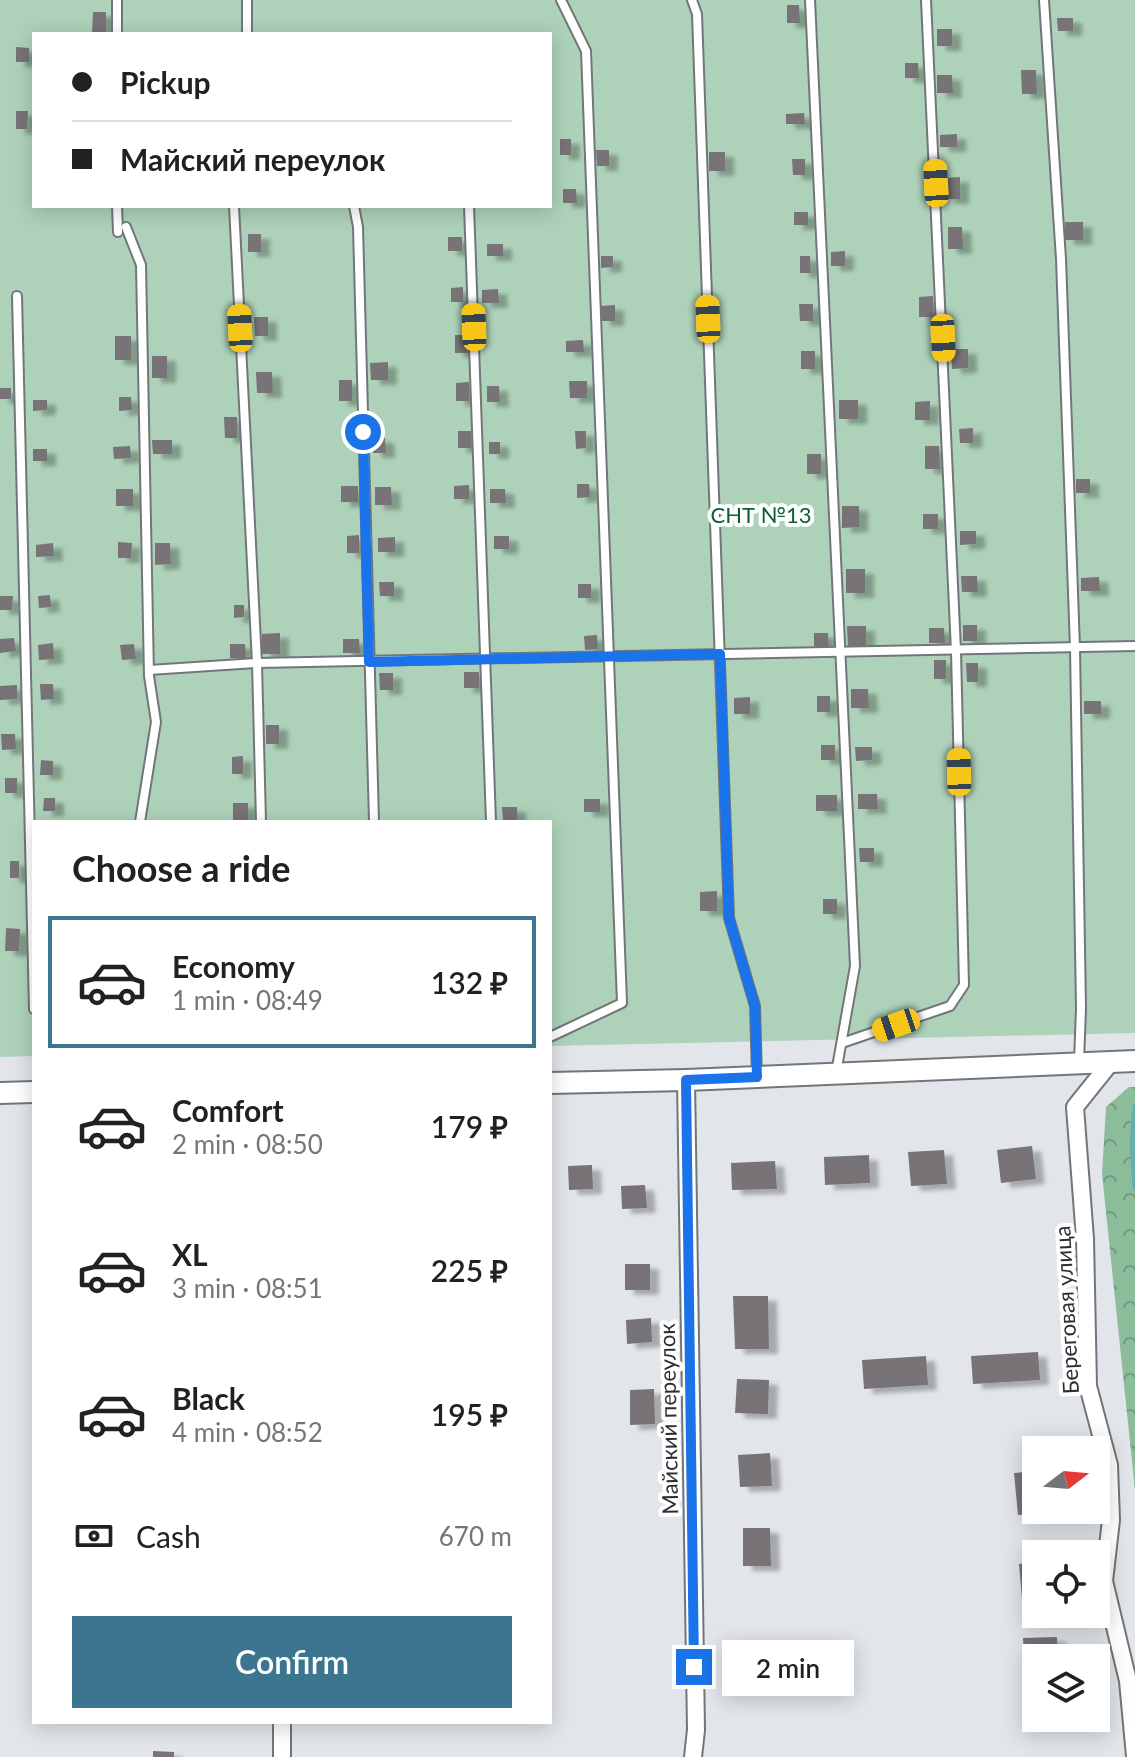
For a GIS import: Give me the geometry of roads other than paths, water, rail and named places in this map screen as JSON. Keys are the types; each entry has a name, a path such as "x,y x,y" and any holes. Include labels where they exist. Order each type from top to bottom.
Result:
{"street":[{"path":"552,1083 1135,1061"},
{"name":"Береговая улица","path":"1111,1062 1075,1107 1085,1239 1088,1386 1109,1465 1111,1520 1104,1581 1128,1681 1135,1756"},
{"name":"Майский переулок","path":"686,1080 696,1730 693,1757"},
{"path":"0,1093 32,1092"},
{"path":"282,1724 282,1757"}],"lane":[{"path":"117,0 117,32"},
{"path":"247,0 247,32"},
{"path":"552,1036 622,1003 586,51 561,0"},
{"path":"692,0 697,14 729,918 755,1006 757,1077"},
{"path":"810,0 855,966 836,1074"},
{"path":"842,1043 950,1006 964,985 956,651 926,0"},
{"path":"1044,0 1061,259 1075,648 1081,1008 1079,1062"},
{"path":"117,208 118,232"},
{"path":"234,208 257,663 261,820"},
{"path":"354,208 358,227 374,820"},
{"path":"469,208 491,820"},
{"path":"126,227 141,265 149,670 156,722 140,820"},
{"path":"17,296 32,925"},
{"path":"149,670 257,663 485,661 1135,646"}],"waterway":[{"path":"1135,1106 1132,1145 1135,1188"}],"park label":[{"name":"СНТ №13","path":"761,514"}]}
